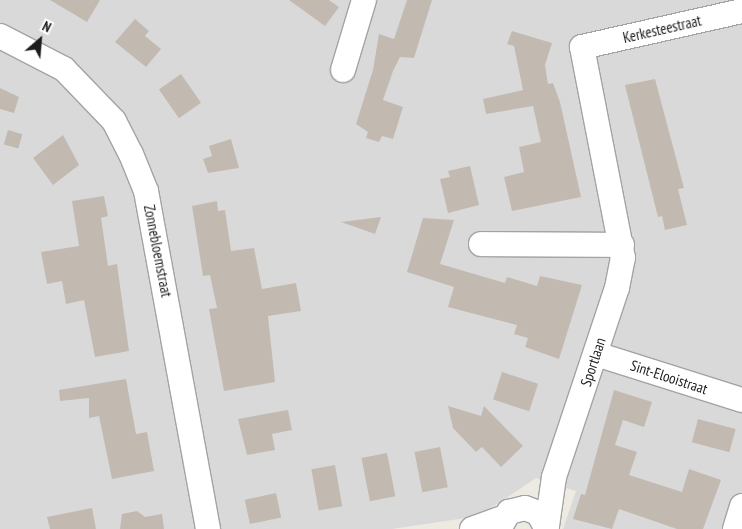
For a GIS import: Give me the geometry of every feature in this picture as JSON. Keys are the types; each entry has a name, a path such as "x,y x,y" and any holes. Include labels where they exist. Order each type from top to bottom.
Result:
{"street":[{"path":"342,70 364,0"},
{"name":"Kerkesteestraat","path":"582,47 742,11"},
{"name":"Zonnebloemstraat","path":"0,36 64,69 114,121 131,154 148,200 208,529"},
{"name":"Sportlaan","path":"547,528 554,478 617,288 622,245 582,47"},
{"path":"482,244 622,245"},
{"name":"Sint-Elooistraat","path":"596,354 742,400"},
{"name":"Sportlaan","path":"525,508 554,478"},
{"path":"735,529 742,506"},
{"path":"472,529 501,523 525,508 538,512 547,528"}],"shaded area":[{"path":"0,0 742,0 742,529 563,529 576,491 536,478 479,516 392,529 0,529"}],"building":[{"path":"50,0 100,0 87,22"},
{"path":"289,0 329,0 339,7 325,26"},
{"path":"407,0 432,0 414,58 400,57 383,100 403,107 393,139 382,136 379,142 366,138 368,132 356,124 373,70 379,34 394,39"},
{"path":"135,19 149,31 145,36 161,49 146,67 115,42"},
{"path":"512,31 552,43 545,65 548,84 553,83 560,102 581,197 512,211 504,177 524,172 519,147 541,142 533,106 486,114 483,99 523,90 514,46 507,44"},
{"path":"181,74 201,103 179,118 159,89"},
{"path":"655,79 684,188 678,189 687,225 665,230 662,216 658,217 625,85"},
{"path":"0,88 19,97 14,113 0,109"},
{"path":"8,130 22,134 18,149 4,144"},
{"path":"63,135 79,165 53,185 33,158"},
{"path":"231,139 239,168 208,173 203,159 212,156 209,146"},
{"path":"470,166 479,205 448,213 440,179 450,177 448,171"},
{"path":"104,196 108,216 101,218 108,266 117,264 129,351 95,357 84,300 66,304 62,281 47,284 41,252 79,246 72,201"},
{"path":"217,201 218,211 225,210 231,251 254,248 262,289 296,283 301,311 268,316 275,382 224,391 209,309 217,308 210,275 203,276 192,206"},
{"path":"381,217 375,234 341,222"},
{"path":"423,218 454,220 440,264 505,283 507,277 537,286 540,276 582,285 559,359 525,347 528,338 514,334 517,325 448,307 454,287 407,272"},
{"path":"502,372 538,384 529,411 493,400"},
{"path":"126,379 136,434 147,432 154,471 112,479 99,416 89,418 89,398 60,401 59,390"},
{"path":"614,390 652,402 644,427 623,420 615,445 637,452 629,475 682,492 689,469 721,480 703,529 677,529 619,509 612,529 573,519 581,494 585,495"},
{"path":"448,406 481,416 484,406 523,446 501,467 482,447 476,452 453,428"},
{"path":"288,410 292,430 272,434 275,450 247,455 238,419"},
{"path":"698,419 736,429 729,452 692,442"},
{"path":"440,447 448,487 422,492 414,452"},
{"path":"387,453 395,496 370,501 361,458"},
{"path":"335,465 342,506 319,511 311,469"},
{"path":"276,493 281,517 250,524 245,500"},
{"path":"92,508 96,529 50,529 47,517"},
{"path":"137,511 145,517 162,514 164,529 120,529 122,514"}]}
